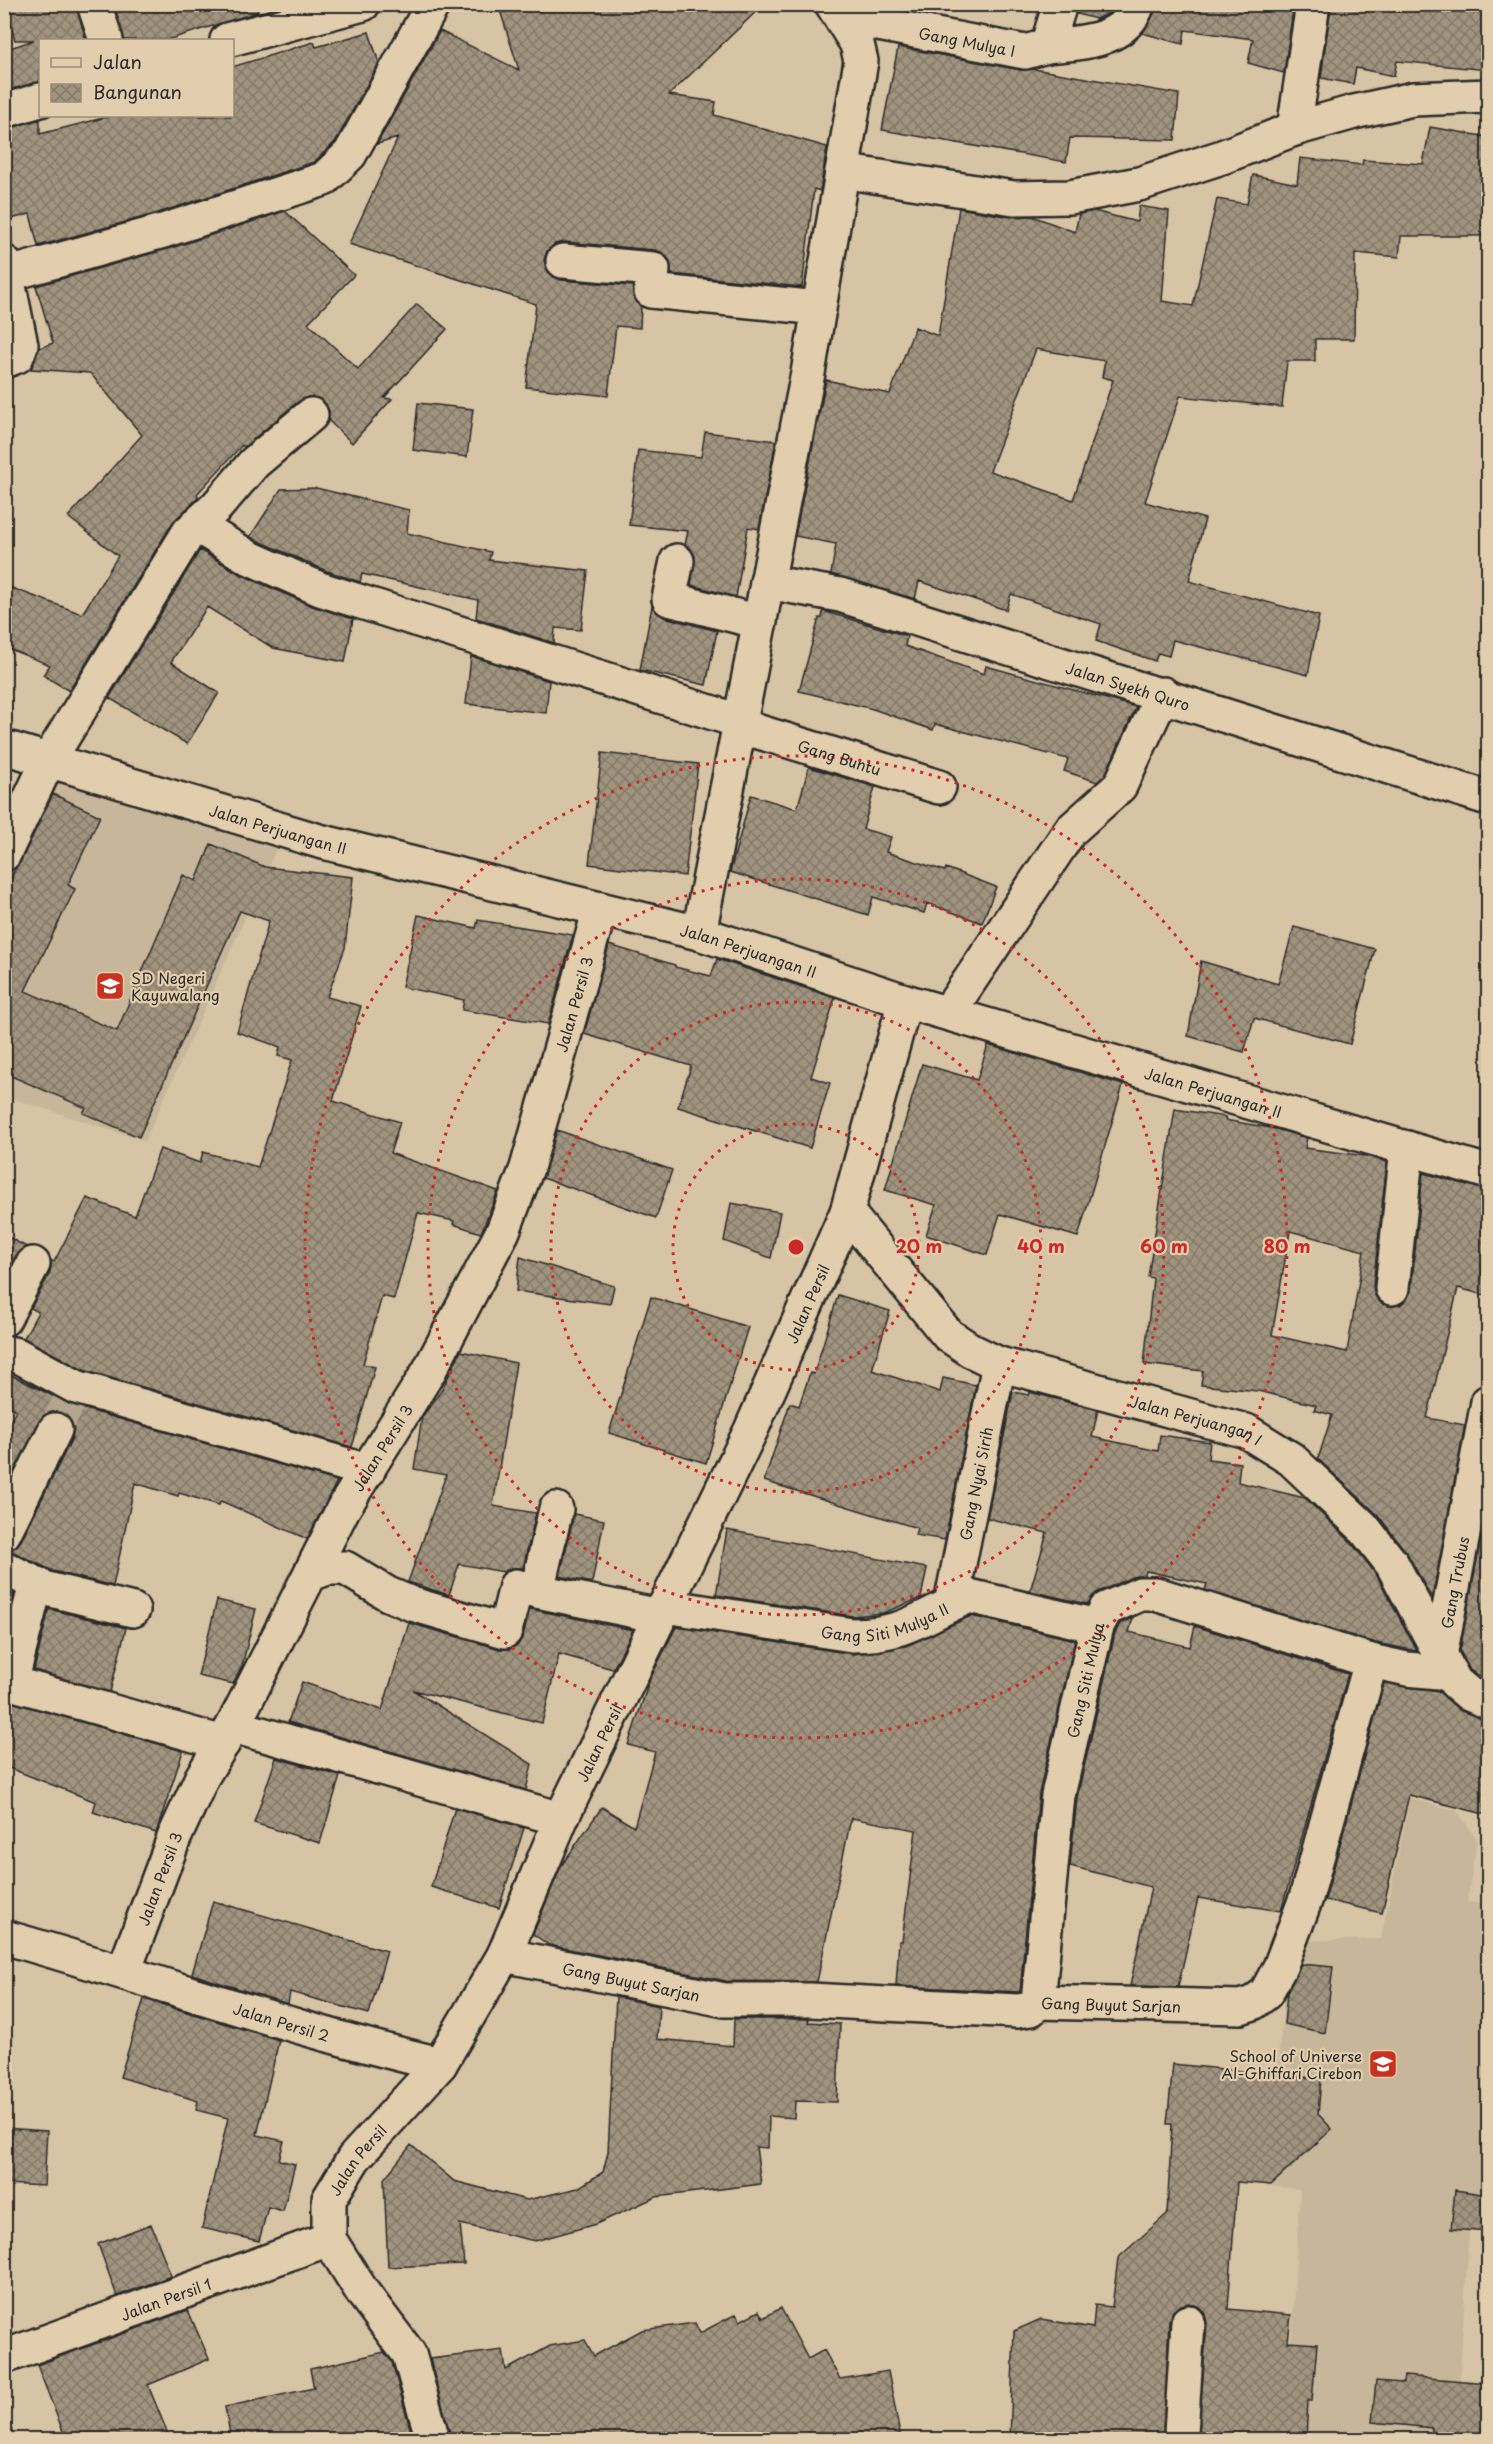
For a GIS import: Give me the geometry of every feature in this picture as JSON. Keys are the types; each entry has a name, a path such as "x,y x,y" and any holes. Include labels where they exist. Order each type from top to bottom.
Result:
{"street":[{"path":"94,4 106,39"},
{"path":"228,39 256,17 363,4"},
{"path":"4,361 17,356 21,345 7,268 163,231 324,179 350,154 433,4"},
{"path":"1047,46 1060,4"},
{"name":"Gang Mulya I","path":"837,12 868,22 1025,52 1047,46 1093,42 1121,28 1135,12 1138,4"},
{"path":"1294,129 1313,4"},
{"path":"699,933 741,724 819,308 861,61 857,44 837,12"},
{"path":"842,171 1014,198 1070,197 1140,184 1222,157 1294,129 1354,112 1413,99 1488,96"},
{"path":"4,111 39,100"},
{"path":"563,261 653,269 651,291 819,308"},
{"path":"4,854 48,761 167,565 196,525 254,463 311,416"},
{"name":"Gang Buntu","path":"196,525 248,557 320,589 939,787"},
{"path":"677,561 669,599 760,622"},
{"name":"Jalan Syekh Quro","path":"767,582 840,594 1488,798"},
{"path":"948,1013 1070,831 1120,786 1162,694"},
{"name":"Jalan Perjuangan II","path":"4,747 319,841 699,933 905,1001 1488,1172"},
{"name":"Jalan Persil 3","path":"124,1971 174,1838 202,1777 228,1734 343,1509 434,1361 504,1231 527,1168 600,909"},
{"name":"Jalan Persil","path":"328,2238 328,2199 354,2158 440,2064 504,1955 561,1819 751,1430 847,1212 905,1001"},
{"path":"1392,1288 1407,1148"},
{"name":"Jalan Perjuangan I","path":"847,1212 948,1335 972,1351 999,1364 1246,1431 1291,1459 1363,1527 1392,1564 1444,1664 1469,1694 1488,1702"},
{"path":"4,1320 33,1264"},
{"path":"4,1352 17,1355 76,1387 368,1471"},
{"name":"Gang Nyai Sirih","path":"951,1604 999,1364"},
{"name":"Gang Trubus","path":"1444,1664 1488,1402"},
{"path":"9,1518 55,1430"},
{"path":"537,1591 556,1509"},
{"path":"4,1568 46,1589 133,1611"},
{"name":"Gang Siti Mulya II","path":"311,1574 327,1568 345,1568 362,1576 378,1589 412,1604 505,1631 516,1586 662,1611 852,1635 876,1635 917,1623 969,1596 986,1598 1097,1626"},
{"path":"36,1584 11,1683 228,1734 561,1819"},
{"name":"Gang Siti Mulya","path":"1038,2002 1058,1795 1097,1626 1106,1609 1116,1602 1140,1594 1156,1594 1371,1661 1407,1670 1444,1664"},
{"name":"Gang Buyut Sarjan","path":"504,1955 724,2000 810,2000 1017,2011 1031,2009 1038,2002 1240,2007 1253,2003 1266,1993 1280,1967 1306,1898 1371,1661"},
{"name":"Jalan Persil 2","path":"4,1937 124,1971 374,2049 440,2064"},
{"path":"328,2238 363,2293 409,2355 433,2439"},
{"name":"Jalan Persil 1","path":"4,2357 328,2238"},
{"path":"1181,2433 1188,2322"}],"shaded area":[{"name":"SD Negeri Kayuwalang","path":"49,778 278,845 145,1141 5,1096 5,876"},
{"name":"School of Universe Al-Ghiffari Cirebon","path":"1410,1798 1457,1811 1477,1839 1467,1901 1488,1906 1488,2199 1471,2198 1456,2439 1286,2439 1300,2189 1266,2186 1290,1941 1381,1939"}],"building":[{"path":"4,4 76,4 86,39 39,39 39,82 4,91 4,50 34,40 15,40"},
{"path":"114,4 256,4 258,12 170,39 124,39"},
{"path":"498,4 764,4 669,95 716,102 714,115 827,147 820,191 814,189 802,287 671,274 670,261 663,253 655,250 565,242 555,244 547,251 544,260 552,276 561,280 633,286 634,298 641,307 640,328 616,326 608,396 526,387 536,304 349,244 398,138 377,144 440,31 519,70"},
{"path":"1078,4 1117,4 1111,12 1096,19 1077,14"},
{"path":"1156,4 1268,4 1293,10 1284,73 1248,63 1253,39 1185,30 1183,44 1142,33"},
{"path":"1331,4 1488,4 1488,70 1397,61 1394,76 1356,68 1353,84 1321,78"},
{"path":"369,32 379,63 335,142 314,162 158,213 38,246 30,214 11,219 4,194 4,129 40,119 40,134 107,117 234,117 234,66 314,42 316,47"},
{"path":"898,47 1021,70 1034,69 1179,94 1175,140 1070,138 1066,162 882,130"},
{"path":"1430,127 1488,137 1488,236 1401,236 1399,257 1355,253 1354,339 1315,339 1315,361 1287,361 1282,407 1180,396 1145,502 1205,519 1189,581 1319,616 1308,675 1173,640 1169,656 1158,653 1155,661 1096,641 1101,624 1011,594 1006,610 919,581 915,599 831,574 836,544 795,536 826,380 890,394 915,327 938,336 959,208 1011,217 1032,216 1075,232 1079,214 1094,211 1137,222 1139,206 1169,211 1162,301 1193,306 1217,199 1247,204 1253,175 1297,184 1300,158 1362,165 1363,160 1423,164","holes":["1036,349 1105,361 1102,377 1113,380 1073,500 990,471"]},
{"path":"285,211 354,275 308,323 358,369 417,304 447,329 384,398 392,399 352,443 329,421 329,411 325,403 318,398 308,397 299,401 244,447 242,445 197,494 199,497 173,522 69,691 43,675 50,665 4,647 4,585 82,614 118,556 68,517 142,435 90,373 31,369 39,348 53,343 36,286 168,249"},
{"path":"418,403 473,409 467,457 413,450"},
{"path":"705,432 776,441 759,529 748,527 736,597 691,585 695,556 685,545 688,531 629,525 638,450 701,457"},
{"path":"316,488 409,510 407,533 491,552 489,560 588,571 581,630 555,628 554,643 476,618 478,600 362,574 360,582 327,571 250,537 281,489"},
{"path":"200,550 240,574 312,606 353,619 345,662 273,648 207,607 171,662 219,693 187,744 109,698"},
{"path":"652,606 664,617 717,631 706,685 640,670"},
{"path":"823,611 907,636 905,646 984,674 986,666 1136,707 1105,775 1097,782 1064,771 1068,759 935,724 933,730 873,709 799,691 819,618 822,618"},
{"path":"471,656 549,681 546,713 466,704"},
{"path":"602,753 698,764 685,876 589,864"},
{"path":"809,767 875,787 863,829 891,837 886,852 945,871 946,868 996,887 982,923 927,903 924,913 873,897 868,915 730,872 751,795 797,809"},
{"path":"53,794 100,816 68,885 75,889 25,991 117,1031 183,875 196,881 211,844 265,867 353,877 345,948 327,997 361,1006 333,1101 400,1122 390,1153 498,1191 481,1233 453,1224 454,1221 418,1213 394,1299 382,1296 363,1364 375,1367 352,1447 83,1370 24,1338 38,1312 31,1308 50,1273 51,1260 54,1262 87,1198 135,1216 160,1149 200,1163 203,1152 258,1167 292,1060 278,1056 280,1047 237,1032 269,921 240,911 139,1137 83,1113 86,1108 4,1073 4,892"},
{"path":"418,915 476,928 478,920 573,935 548,1024 462,1010 464,1000 402,987"},
{"path":"1294,927 1375,949 1350,1044 1254,1018 1244,1052 1188,1036 1201,961 1278,984"},
{"path":"609,945 675,965 675,967 711,976 717,959 835,998 811,1077 830,1083 810,1148 678,1107 691,1066 584,1034"},
{"path":"988,1045 1123,1085 1078,1237 1000,1214 987,1255 926,1235 936,1205 885,1190 922,1064 977,1080"},
{"path":"1175,1109 1226,1117 1225,1120 1276,1129 1307,1138 1305,1148 1366,1156 1387,1162 1373,1286 1375,1296 1381,1303 1389,1306 1400,1305 1411,1291 1423,1173 1488,1190 1488,1296 1458,1288 1427,1418 1465,1425 1432,1599 1408,1555 1378,1515 1318,1459 1332,1415 1314,1410 1316,1405 1258,1391 1201,1385 1203,1371 1144,1364 1153,1278 1148,1277","holes":["1290,1231 1364,1251 1347,1352 1272,1335"]},
{"path":"557,1130 672,1170 656,1218 543,1178"},
{"path":"731,1203 780,1212 771,1258 724,1241"},
{"path":"4,1235 27,1247 16,1255 4,1278"},
{"path":"520,1257 614,1286 610,1304 516,1291"},
{"path":"838,1295 890,1311 872,1370 940,1392 943,1378 976,1385 945,1540 915,1535 917,1528 764,1481 790,1403 799,1406 810,1373 814,1374"},
{"path":"651,1297 748,1327 706,1463 609,1433"},
{"path":"461,1351 516,1363 493,1506 536,1513 523,1568 511,1568 504,1572 459,1564 449,1595 408,1582 446,1475 414,1469 422,1417 441,1391"},
{"path":"5,1372 71,1405 337,1481 307,1539 221,1501 219,1505 135,1483 113,1586 53,1571 9,1550 21,1541 72,1438 74,1428 70,1419 63,1413 53,1411 44,1415 4,1490 4,1434 16,1410 4,1404"},
{"path":"1013,1392 1029,1395 1030,1392 1098,1410 1092,1437 1158,1451 1160,1435 1210,1442 1208,1459 1240,1463 1238,1482 1305,1498 1349,1540 1376,1574 1417,1651 1376,1643 1205,1590 1207,1584 1146,1571 1145,1575 1132,1577 1098,1592 1087,1604 1030,1591 1047,1533 987,1518"},
{"path":"1488,1500 1488,1682 1470,1670 1460,1651"},
{"path":"574,1514 604,1520 592,1583 560,1576"},
{"path":"727,1530 927,1568 921,1598 883,1613 853,1616 716,1595"},
{"path":"4,1589 14,1594 4,1632"},
{"path":"217,1600 256,1609 242,1666 233,1684 198,1676"},
{"path":"49,1609 126,1628 110,1692 34,1670"},
{"path":"530,1609 633,1630 613,1669 559,1654 542,1723 413,1690 532,1764 526,1790 288,1722 302,1682 382,1710 409,1623 500,1649 509,1649 518,1645 523,1636"},
{"path":"971,1616 1075,1640 1039,1793 1020,1992 896,1986 899,1941 902,1941 916,1830 851,1818 817,1982 726,1981 549,1945 533,1934 561,1866 602,1807 634,1827 655,1752 628,1745 650,1679 676,1627 853,1654 906,1646"},
{"path":"1133,1618 1129,1632 1190,1647 1195,1626 1348,1674 1281,1911 1198,1898 1178,1987 1130,1986 1151,1887 1070,1866 1077,1798 1115,1633 1120,1624"},
{"path":"1384,1683 1438,1691 1461,1711 1488,1720 1488,1815 1409,1795 1382,1913 1325,1900"},
{"path":"4,1700 183,1751 156,1833 93,1812 96,1802 4,1766"},
{"path":"276,1758 340,1776 320,1843 254,1823"},
{"path":"455,1808 524,1828 499,1908 431,1887"},
{"path":"213,1901 387,1951 369,2014 290,1992 288,2004 192,1974"},
{"path":"1301,1964 1333,1967 1325,2033 1284,2024 1287,1993"},
{"path":"616,1997 659,2006 657,2039 733,2046 734,2019 809,2019 808,2022 840,2024 837,2102 795,2101 794,2118 769,2116 768,2148 756,2147 761,2184 656,2197 596,2224 535,2241 460,2224 464,2264 388,2267 384,2179 411,2145 454,2181 527,2200 578,2188 603,2172 608,2152"},
{"path":"144,1999 279,2040 257,2135 284,2141 279,2160 295,2164 283,2211 268,2207 259,2241 202,2228 228,2118 196,2110 198,2101 120,2077"},
{"path":"1173,2064 1321,2079 1318,2114 1332,2129 1271,2185 1237,2182 1228,2309 1291,2315 1288,2342 1317,2344 1312,2401 1308,2401 1306,2439 1198,2439 1207,2323 1205,2314 1199,2307 1189,2303 1173,2311 1169,2321 1164,2439 1010,2439 1014,2331 1041,2319 1093,2328 1095,2305 1112,2307 1118,2258 1167,2214 1172,2124 1167,2124"},
{"path":"4,2128 47,2131 44,2186 4,2184"},
{"path":"1455,2190 1488,2195 1488,2232 1451,2229"},
{"path":"151,2224 171,2276 117,2296 98,2244"},
{"path":"781,2308 808,2359 824,2350 840,2379 888,2371 901,2439 451,2439 430,2359 503,2350 506,2370 550,2346 585,2340 594,2356 642,2330 695,2323 700,2333 736,2314 740,2321 759,2311 763,2318"},
{"path":"188,2310 209,2359 148,2385 170,2439 66,2439 37,2365"},
{"path":"384,2352 392,2362 413,2439 231,2439 225,2407 314,2388 310,2369"},
{"path":"1404,2376 1488,2383 1488,2439 1432,2435 1432,2428 1372,2422 1376,2381 1403,2383"}],"tunnel":[{"path":"55,1430 76,1387"}],"place":[{"name":"SD Negeri Kayuwalang","path":"110,986"},
{"name":"School of Universe Al-Ghiffari Cirebon","path":"1383,2064"}]}
